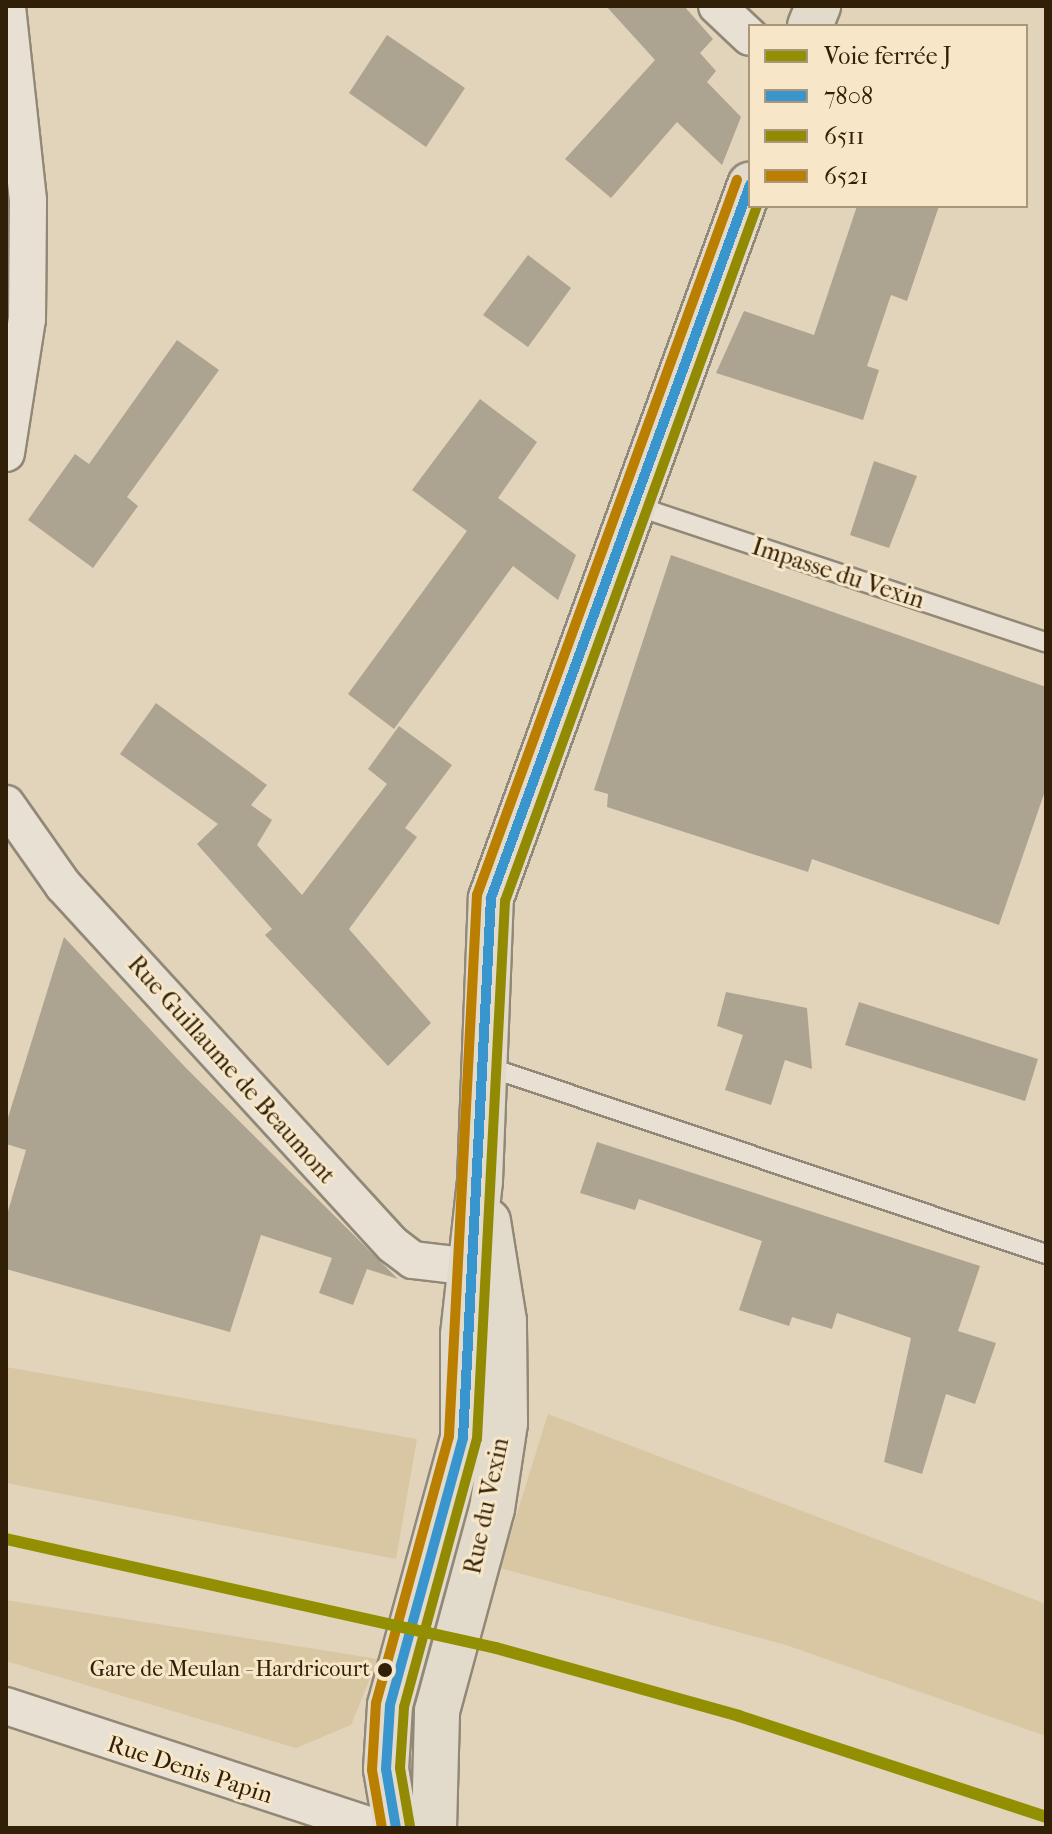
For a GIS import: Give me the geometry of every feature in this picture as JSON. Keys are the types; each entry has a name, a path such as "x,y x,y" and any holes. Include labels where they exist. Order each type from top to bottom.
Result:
{"main road":[{"name":"Rue du Vexin","path":"434,1828 437,1711 502,1449 483,1268 480,1181 486,922 499,868 748,190"},
{"name":"Rue du Vexin","path":"396,1828 385,1739 460,1459 483,1268"}],"street":[{"path":"6,453 27,319 28,215 7,6"},
{"path":"717,6 748,35"},
{"name":"Rue Guillaume de Beaumont","path":"6,804 63,885 393,1245 413,1260 483,1268"},
{"name":"Rue Denis Papin","path":"6,1706 377,1828"}],"lane":[{"name":"Impasse du Vexin","path":"630,505 1046,642"},
{"path":"482,1065 1046,1254"}],"shaded area":[{"path":"6,1367 417,1439 396,1559 6,1483"},
{"path":"548,1414 1046,1604 1046,1736 786,1645 500,1568"},
{"path":"6,1600 378,1659 351,1725 296,1748 6,1661"}],"building":[{"path":"606,6 684,6 713,39 700,53 716,71 707,82 741,117 722,165 677,122 611,198 565,159 655,60"},
{"path":"387,35 465,88 426,147 349,93"},
{"path":"856,208 938,208 907,301 891,295 867,366 879,370 863,420 716,373 744,311 814,335"},
{"path":"528,255 571,288 528,347 483,315"},
{"path":"177,340 219,370 127,497 138,506 93,568 28,520 75,454 89,464"},
{"path":"480,399 537,442 498,498 576,555 558,600 513,566 394,729 348,694 467,531 412,490"},
{"path":"874,461 917,476 889,548 850,535"},
{"path":"671,555 1046,687 1046,788 999,925 812,859 808,872 607,807 608,794 594,790"},
{"path":"156,703 267,785 251,805 272,820 257,845 302,895 387,784 368,769 399,726 452,765 405,828 417,837 349,929 431,1023 388,1066 265,935 272,929 197,844 218,824 120,754"},
{"path":"64,937 185,1067 398,1279 367,1269 353,1305 319,1293 332,1258 261,1235 230,1332 6,1269 6,1218 26,1150 6,1144 6,1124"},
{"path":"726,992 807,1008 812,1069 785,1060 771,1105 725,1090 743,1035 717,1026"},
{"path":"859,1002 1038,1059 1025,1101 845,1045"},
{"path":"597,1142 980,1266 958,1331 996,1343 975,1404 946,1394 922,1474 884,1462 911,1338 837,1313 832,1329 792,1317 789,1326 739,1310 762,1241 639,1199 635,1210 580,1193"}],"rail line":[{"name":"J","path":"6,1539 496,1648 739,1716 1046,1817"}],"transit line":[{"name":"6521","path":"382,1828 372,1770 376,1703 449,1436 477,895 737,180"},
{"name":"7808","path":"396,1828 386,1769 390,1705 463,1438 491,898 748,191"},
{"name":"6511","path":"410,1826 400,1768 404,1707 477,1439 505,901 756,208"}],"place":[{"name":"Gare de Meulan - Hardricourt","path":"385,1670"}]}
